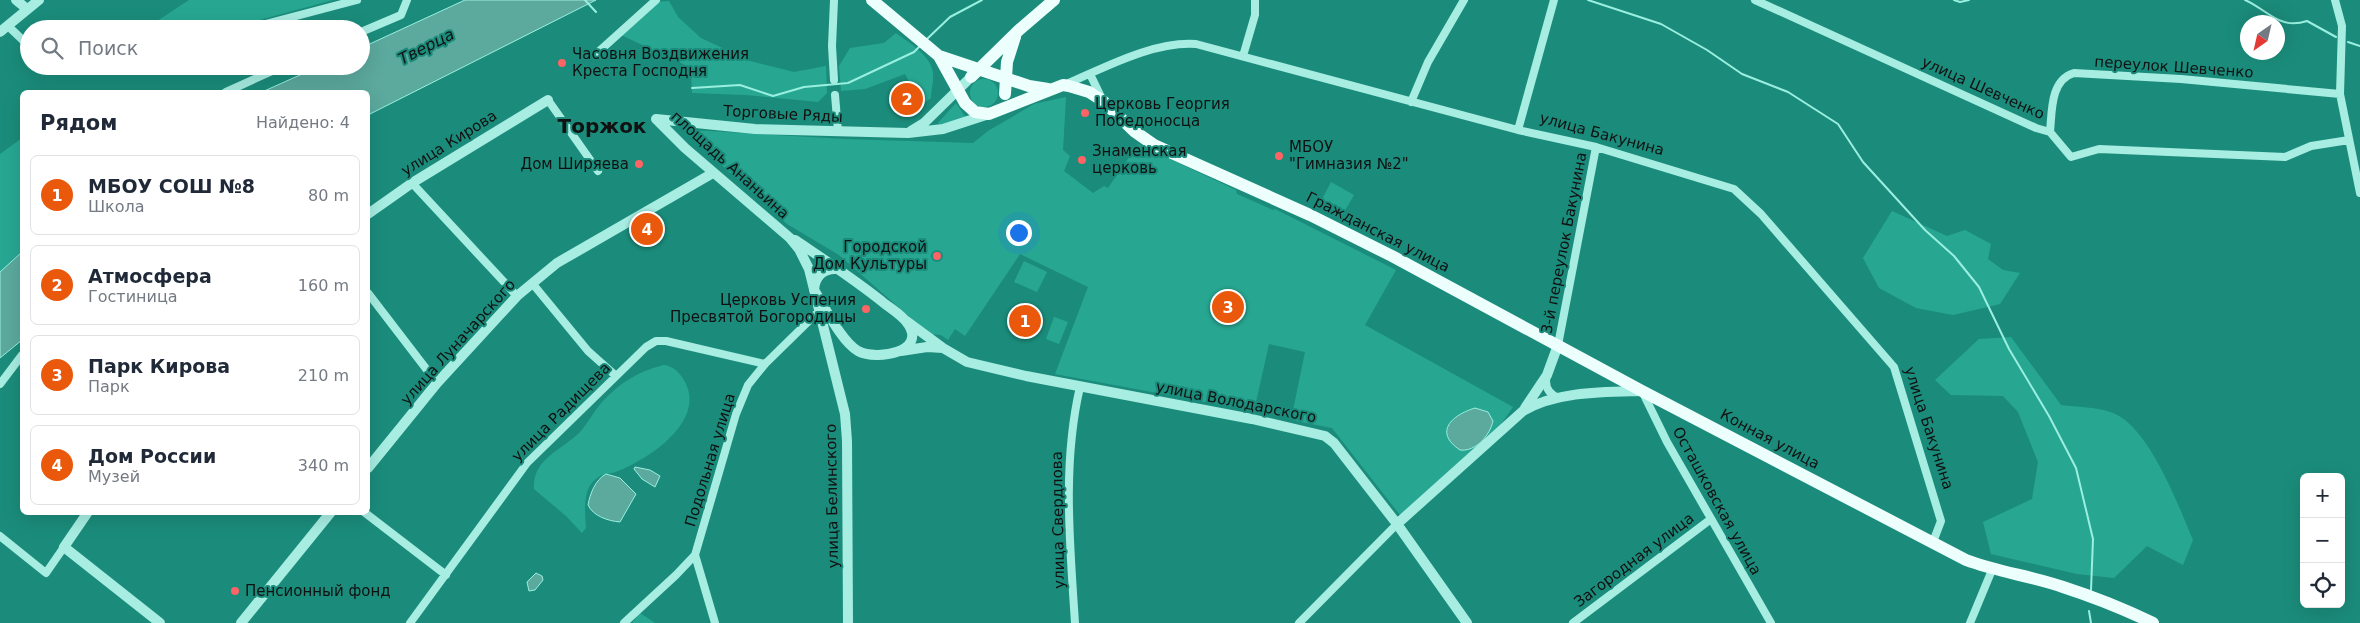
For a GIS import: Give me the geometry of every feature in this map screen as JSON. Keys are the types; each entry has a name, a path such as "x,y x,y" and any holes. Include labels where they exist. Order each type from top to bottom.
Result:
{"main road":[{"path":"872,0 936,53 950,74 1001,82 1005,94"},
{"path":"1054,0 1002,46 976,77 964,101 976,112 992,113 1059,86"},
{"path":"992,113 1002,104 1010,51 1019,30"},
{"path":"951,60 978,58 1002,46"},
{"name":"Гражданская улица","path":"936,53 951,60 976,77 1006,78 1034,87 1059,86 1084,90 1103,101 1134,131 1154,145 1310,215 1558,345 1642,392"},
{"name":"Конная улица","path":"1642,392 1966,560 1992,570 2062,586 2130,612 2153,623"}],"street":[{"path":"16,0 27,9"},
{"path":"20,39 3,26 39,0"},
{"path":"281,20 357,0"},
{"path":"370,28 401,15 407,0"},
{"path":"596,54 656,0"},
{"path":"834,80 832,46 833,4 841,0"},
{"path":"1243,56 1255,16 1255,0"},
{"path":"1411,102 1428,62 1464,0"},
{"path":"1518,130 1554,0"},
{"name":"улица Шевченко","path":"1755,0 2036,128 2050,132 2071,157 2100,150 2284,157 2311,146 2349,140"},
{"path":"2335,0 2342,26 2340,94 2360,193"},
{"name":"улица Бакунина","path":"1059,86 1160,46 1180,43 1196,44 1518,130 1596,147 1734,189 1761,214 1894,367 1941,521 1933,542"},
{"name":"переулок Шевченко","path":"2050,132 2054,93 2066,76 2074,73 2181,79 2340,94"},
{"path":"943,104 950,74"},
{"name":"Гражданская улица","path":"1090,74 1103,101"},
{"path":"230,90 263,75"},
{"path":"908,133 922,125 943,104 976,77"},
{"path":"835,95 838,131"},
{"path":"548,100 598,171"},
{"name":"улица Кирова","path":"370,213 412,183 548,100"},
{"name":"Торговые Ряды","path":"656,119 755,129 908,133 943,129 992,113"},
{"name":"площадь Ананьина","path":"656,119 713,173 784,232 863,286 905,320"},
{"name":"3-й переулок Бакунина","path":"1558,345 1596,147"},
{"name":"улица Луначарского","path":"370,466 437,384 517,296 532,283 557,263 713,173"},
{"path":"412,183 517,296"},
{"name":"площадь Ананьина","path":"784,232 799,249 806,262 822,310 847,340 860,352 876,356 898,352"},
{"path":"814,290 815,282 819,275 826,270 837,269"},
{"path":"532,283 588,351 616,376"},
{"path":"370,296 437,384"},
{"name":"Подольная улица","path":"624,623 676,576 695,555 736,414 748,385 765,364 822,310"},
{"name":"улица Белинского","path":"822,310 845,414 847,441 848,623"},
{"path":"898,352 911,339 911,330 905,320"},
{"name":"улица Володарского","path":"905,320 942,348 967,362 1080,387 1252,419 1322,435 1334,443 1397,524 1467,623"},
{"name":"улица Радищева","path":"410,623 527,463 646,348 656,341 704,349 765,364"},
{"name":"Конная улица","path":"1523,411 1547,375 1558,345"},
{"path":"898,352 927,347 942,348"},
{"path":"0,384 20,358"},
{"path":"1547,375 1546,383 1549,391 1559,398"},
{"path":"1612,392 1615,384 1614,376"},
{"name":"улица Свердлова","path":"1075,623 1070,539 1070,470 1071,444 1080,387"},
{"name":"Конная улица","path":"1397,524 1523,411 1540,402 1559,398 1612,392 1642,392"},
{"name":"Осташковская улица","path":"1642,392 1667,442 1771,623"},
{"path":"0,536 46,573 86,515"},
{"path":"241,623 329,515"},
{"path":"368,515 446,575"},
{"name":"Загородная улица","path":"1573,623 1711,520"},
{"path":"1299,623 1397,524"},
{"path":"64,547 160,623"},
{"path":"695,555 715,623"},
{"path":"1970,623 1992,570"}],"green space":[{"path":"189,0 333,0 259,20 159,20"},
{"path":"669,1 678,17 701,38 750,61 794,72 826,66 827,93 818,102 746,95 692,93 691,70 683,64 621,35 656,2"},
{"path":"896,33 919,50 929,61 933,77 931,98 921,105 905,74 865,89 841,91 839,66 850,48 884,43"},
{"path":"984,79 994,83 998,93 994,103 984,107 974,103 970,93 974,83"},
{"path":"1066,97 1063,150 1070,156 1064,171 1093,193 1104,186 1108,188 1138,144 1236,190 1237,194 1273,210 1275,209 1396,270 1365,325 1513,407 1495,433 1400,515 1332,428 1291,420 1305,352 1269,344 1254,411 1055,374 1088,287 1020,254 965,336 955,329 948,340 941,335 929,334 839,255 787,224 689,136 692,130 844,139 973,143 988,131 1034,104"},
{"path":"956,103 966,118 941,125 938,123"},
{"path":"20,139 20,254 0,272 0,154"},
{"path":"1331,182 1354,195 1340,219 1318,207"},
{"path":"1892,211 1947,236 1965,230 1991,244 1988,259 2003,270 2020,273 2000,304 1953,315 1916,308 1879,288 1863,258"},
{"path":"1024,261 1047,272 1037,292 1014,282"},
{"path":"1054,317 1068,322 1059,344 1046,339"},
{"path":"2011,337 2061,405 2110,412 2124,419 2137,432 2160,467 2193,540 2183,565 2147,546 2114,578 2077,574 1991,554 1983,522 2032,499 2038,462 2018,412 2003,396 1951,395 1935,380 1979,339"},
{"path":"664,365 671,367 677,372 686,384 689,398 687,412 680,426 670,438 644,458 614,472 601,475 591,484 588,488 586,499 586,528 582,533 566,516 534,489 538,470 550,456 580,432 600,405 617,388 646,370"},
{"path":"640,613 655,623 632,623"}],"water":[{"name":"Тверца","path":"465,0 596,0 370,114 370,90 266,90 300,75 370,75 370,44"},
{"path":"20,254 20,342 0,358 0,272"},
{"path":"1475,408 1488,412 1493,421 1489,432 1481,442 1466,450 1460,450 1448,437 1449,425 1459,415"},
{"path":"635,467 650,470 660,476 655,487 642,479 634,469"},
{"path":"606,474 620,478 636,494 620,522 601,517 593,512 588,505 594,488"},
{"path":"536,573 542,576 543,580 535,590 529,591 527,582"}],"waterway":[{"path":"585,0 596,12"},
{"path":"927,39 950,17 982,0"},
{"path":"1588,0 1661,24 1707,50 1742,74 1788,92 1838,124 1863,162 1925,230 1954,256 1979,287 2009,349 2049,416 2076,468 2093,539 2091,590"},
{"path":"1954,0 1960,2 1969,0"},
{"path":"2245,0 2281,21 2289,23 2307,21 2336,37"},
{"path":"2348,42 2360,46"},
{"path":"692,88 740,85 773,96 804,87 848,83 914,52 920,46"},
{"path":"2089,611 2091,623"}],"place":[{"name":"Часовня Воздвижения Креста Господня","path":"562,63"},
{"name":"Атмосфера","path":"907,99"},
{"name":"Церковь Георгия Победоносца","path":"1085,113"},
{"name":"МБОУ \"Гимназия №2\"","path":"1279,156"},
{"name":"Знаменская церковь","path":"1082,160"},
{"name":"Дом Ширяева","path":"639,164"},
{"name":"Дом России","path":"647,229"},
{"name":"Городской Дом Культуры","path":"937,256"},
{"name":"Парк Кирова","path":"1228,307"},
{"name":"Церковь Успения Пресвятой Богородицы","path":"866,309"},
{"name":"МБОУ СОШ №8","path":"1025,321"},
{"name":"Пенсионный фонд","path":"235,591"}],"district":[{"name":"Торжок","path":"602,126"}]}
